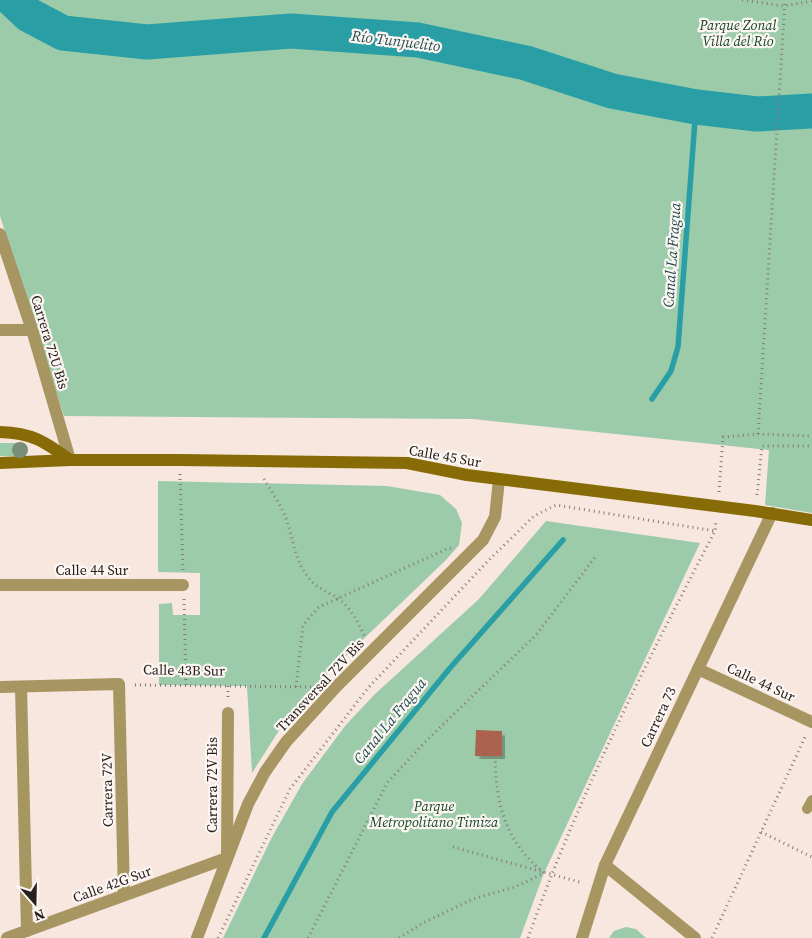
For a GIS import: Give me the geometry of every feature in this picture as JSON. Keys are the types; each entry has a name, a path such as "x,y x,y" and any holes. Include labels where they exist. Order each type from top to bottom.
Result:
{"street":[{"name":"Carrera 72U Bis","path":"1,238 32,330 70,460"},
{"path":"0,330 32,330"},
{"path":"0,432 30,435 44,441 70,460"},
{"name":"Calle 45 Sur","path":"0,463 70,460 286,460 406,463 499,480 718,506 812,520"},
{"name":"Transversal 72V Bis","path":"197,938 248,804 265,772 286,742 336,687 483,540 491,527 498,506 499,480"},
{"name":"Carrera 73","path":"582,938 605,865 772,513"},
{"name":"Calle 44 Sur","path":"0,585 183,585"},
{"name":"Calle 44 Sur","path":"698,669 810,727"},
{"path":"0,688 119,684"},
{"name":"Carrera 72V","path":"119,684 124,895"},
{"path":"22,687 27,931"},
{"name":"Carrera 72V Bis","path":"227,858 228,713"},
{"name":"Calle 42G Sur","path":"7,938 227,858"},
{"path":"605,865 695,938"}],"path":[{"path":"742,0 784,6 812,0"},
{"path":"758,434 785,0"},
{"path":"528,938 550,875 650,656 715,531 724,437 758,434 812,436"},
{"path":"755,511 762,446 812,446"},
{"path":"264,479 285,515 296,551 308,578 323,591 336,598 356,618 367,642"},
{"path":"218,938 290,789 368,688 487,562 534,516 556,505 715,531"},
{"path":"296,687 299,647 303,625 318,607 449,548 487,562"},
{"path":"308,938 387,783 426,741 536,635 596,556"},
{"name":"Calle 43B Sur","path":"119,684 368,688"},
{"path":"712,938 810,727"},
{"path":"495,756 497,797 504,819 525,858 544,873"},
{"path":"762,832 812,857"},
{"path":"453,848 598,888"},
{"path":"399,938 423,923 473,899 515,887 544,873"}],"green space":[{"name":"Parque Zonal Villa del Río","path":"0,0 812,0 812,513 765,505 769,450 473,419 64,416 0,216"},
{"path":"0,443 23,443 23,456 0,456"},
{"path":"158,481 387,486 440,495 456,509 462,523 459,545 446,560 305,695 285,721 252,773 247,686 159,685 159,604 172,603 173,615 200,615 200,573 158,572"},
{"name":"Parque Metropolitano Timiza","path":"546,521 700,543 544,873 520,938 223,938 271,839 302,784 345,726 374,695 479,599"},
{"path":"626,927 636,929 646,938 609,938 614,931"}],"building":[{"path":"476,730 502,731 502,756 475,756"}],"waterway":[{"name":"Río Tunjuelito","path":"13,0 29,15 63,33 147,42 291,31 418,40 526,63 612,91 696,107 757,114 812,111"},
{"name":"Canal La Fragua","path":"652,399 671,371 678,347 696,107"},
{"name":"Canal La Fragua","path":"264,938 332,812 450,668 563,540"}]}
